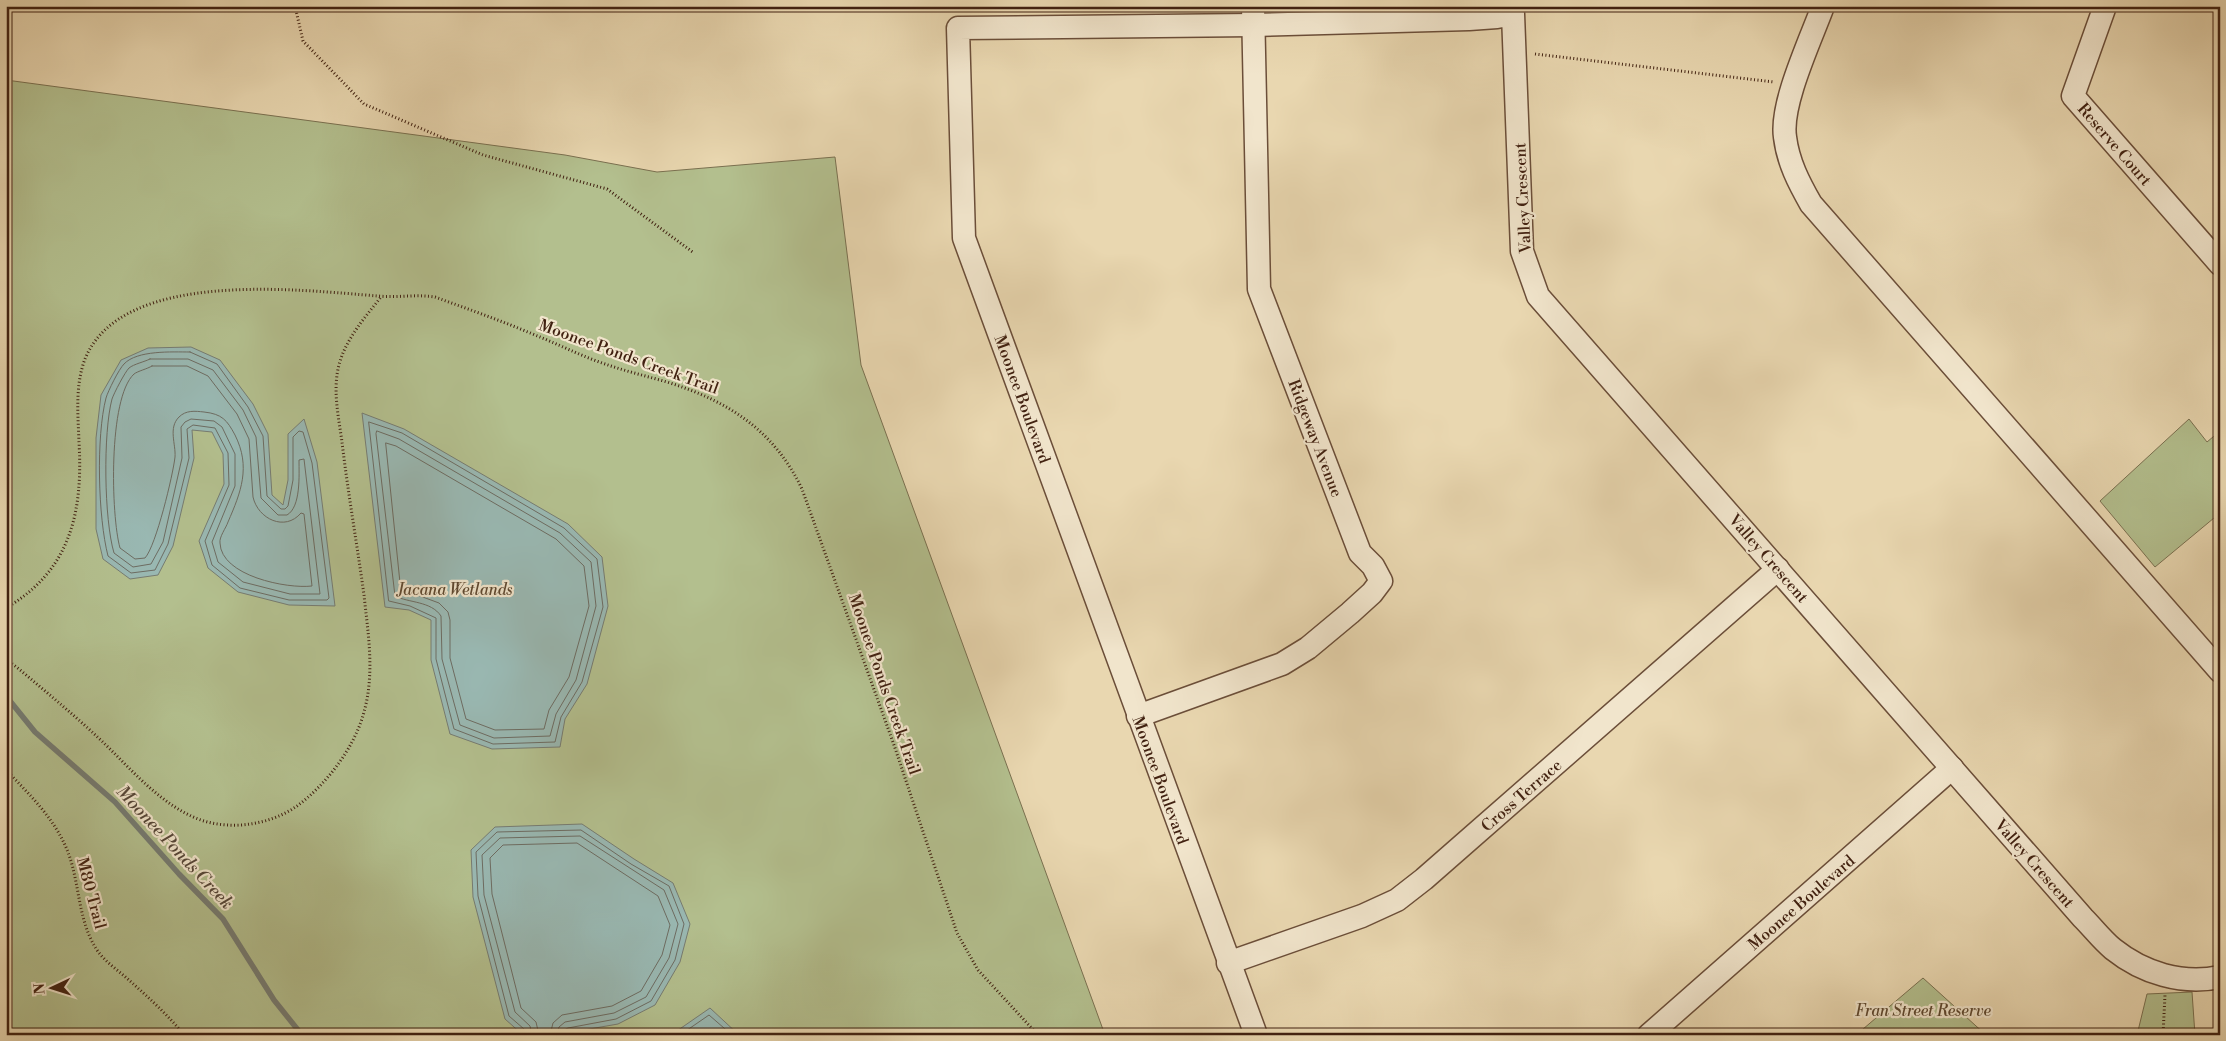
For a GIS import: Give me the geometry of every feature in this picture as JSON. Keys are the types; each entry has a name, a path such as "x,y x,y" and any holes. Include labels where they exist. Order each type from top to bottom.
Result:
{"street":[{"path":"1823,6 1788,102 1784,136 1794,176 1811,204 2220,671"},
{"name":"Reserve Court","path":"2105,6 2073,96 2220,264"},
{"name":"Valley Crescent","path":"1253,16 1488,18 1514,14 1522,251 1538,296 2083,918 2113,949 2139,965 2166,977 2187,980 2220,977"},
{"name":"Ridgeway Avenue","path":"1138,716 1282,664 1308,648 1350,613 1372,593 1381,581 1373,566 1360,553 1259,289 1253,16"},
{"name":"Moonee Boulevard","path":"1253,16 958,28 964,238 1228,963 1256,1035"},
{"name":"Cross Terrace","path":"1228,963 1362,916 1397,900 1424,879 1778,568"},
{"name":"Moonee Boulevard","path":"1649,1035 1952,768"}],"path":[{"path":"294,6 304,41 364,104 483,154 607,189 694,253"},
{"path":"1534,54 1774,82"},
{"name":"Moonee Ponds Creek Trail","path":"6,608 23,598 42,581 60,557 73,528 78,502 81,467 78,389 85,360 94,341 103,331 123,316 142,306 199,294 283,289 382,297 420,295 435,297 605,364 713,399 734,411 760,430 779,449 793,468 894,745 957,933 978,970 1038,1035"},
{"path":"6,660 91,730 146,784 170,804 191,816 212,823 230,825 251,824 286,814 309,797 332,772 353,739 364,712 369,686 371,658 358,548 348,496 336,400 336,377 344,349 382,297"},
{"name":"M80 Trail","path":"6,770 36,801 61,836 69,856 82,915 88,934 97,950 105,960 155,1004 184,1035"},
{"path":"2163,1035 2165,992"}],"green space":[{"name":"Jacana Wetlands","path":"6,80 565,155 657,172 835,157 861,365 1105,1035 6,1035"},
{"path":"2189,419 2207,442 2220,431 2220,513 2155,567 2100,501"},
{"name":"Fran Street Reserve","path":"1923,978 1986,1035 1856,1035"},
{"path":"2192,992 2195,1035 2137,1035 2147,994"}],"water":[{"path":"191,347 220,360 253,404 268,434 272,495 283,505 288,480 288,434 304,419 317,462 335,606 289,605 238,592 208,568 199,541 224,484 223,454 212,432 192,430 194,458 173,546 158,575 130,579 103,559 96,529 96,438 101,395 121,360 148,348"},
{"path":"362,413 404,429 568,524 602,557 608,606 587,684 565,719 560,747 492,749 450,734 431,660 431,620 409,610 385,607"},
{"path":"582,824 673,883 690,924 680,962 655,1005 618,1024 555,1035 523,1035 505,1019 473,897 471,850 495,827"},
{"path":"710,1008 739,1035 671,1035"}],"waterway":[{"name":"Moonee Ponds Creek","path":"6,696 35,732 115,802 179,874 223,919 274,1000 302,1035"}]}
